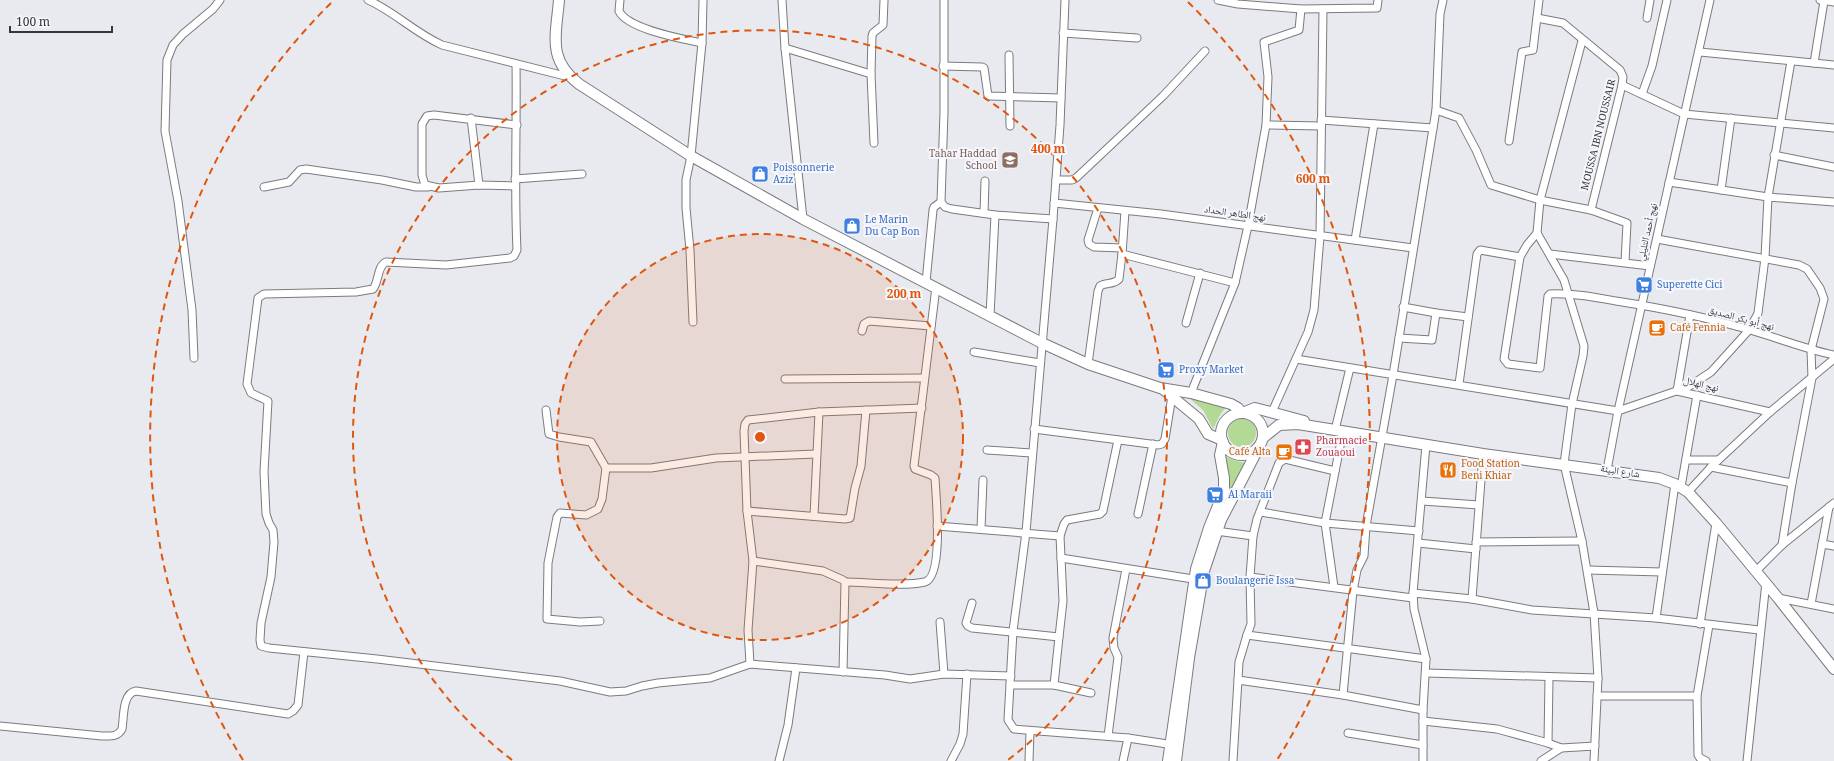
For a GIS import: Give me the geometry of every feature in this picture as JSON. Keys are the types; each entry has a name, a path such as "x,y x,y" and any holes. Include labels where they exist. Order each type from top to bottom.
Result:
{"street":[{"path":"194,358 192,310 178,201 166,131 166,60 173,45 220,0"},
{"path":"368,0 391,12 434,41 456,50 569,77 691,156 803,219 1042,343 1088,364 1160,388 1191,393 1232,404 1243,412 1256,417 1263,427 1264,438"},
{"path":"559,0 556,47 558,60 569,77"},
{"path":"620,0 619,11 628,21 668,36 702,43"},
{"path":"693,322 690,250 686,203 687,175 691,156 702,43 702,0"},
{"path":"782,0 785,48 803,219"},
{"path":"874,143 871,74 872,36 873,33 883,25 884,0"},
{"path":"944,0 944,112 941,202 945,207 952,209 995,215 1053,219"},
{"path":"1065,0 1061,98 1053,219 1026,532 1014,631 1008,720 1014,729 1108,736 1174,745"},
{"path":"1218,0 1238,4 1279,3 1301,9 1377,8 1378,0"},
{"path":"1343,695 1353,591 1357,570 1364,556 1366,526 1393,375 1436,110 1440,14 1442,0"},
{"path":"1509,141 1522,52 1533,50 1539,0"},
{"path":"1647,18 1650,0"},
{"path":"1642,94 1652,66 1662,26 1666,0"},
{"name":"نهج أحمد التليلي","path":"1607,470 1618,411 1643,305 1650,266 1684,114 1700,52 1710,0"},
{"path":"1814,63 1822,0 1834,2"},
{"path":"1191,393 1235,283 1248,226 1266,124 1268,77 1264,42 1299,30 1301,9"},
{"path":"1272,412 1312,321 1320,237 1323,9"},
{"name":"MOUSSA IBN NOUSSAIR","path":"1537,18 1563,23 1620,70 1623,77 1591,210"},
{"path":"1063,33 1137,38"},
{"path":"1582,40 1540,200 1537,233 1564,280 1584,346 1572,404 1564,464 1588,570 1594,613 1598,678 1594,761"},
{"path":"785,48 871,74"},
{"path":"1056,180 1072,180 1076,178 1163,96 1205,51"},
{"path":"1700,52 1834,65"},
{"path":"1009,55 1010,126"},
{"path":"1296,359 1459,384 1618,411 1688,387 1711,372 1750,330 1758,313 1765,258 1768,197 1791,61"},
{"path":"516,64 517,125 515,182 517,250 512,257 446,264 386,262 382,264 376,285 373,289 356,292 264,294 258,298 247,386 251,392 268,401 264,472 266,514 274,536 271,577 261,623 260,644 266,648 377,659 560,681 610,692 626,691 658,683 710,678 750,664 906,679 944,674 1011,676"},
{"path":"943,66 984,68 988,96 1061,98"},
{"path":"1622,85 1684,114 1834,128"},
{"path":"1436,110 1459,118 1476,150 1490,184 1540,200 1591,210 1627,223 1625,262"},
{"path":"428,187 422,179 423,121 428,116 434,115 471,118 517,125"},
{"path":"471,118 479,185"},
{"path":"1721,190 1731,118"},
{"path":"1266,124 1374,124 1433,128"},
{"path":"1355,240 1374,124"},
{"path":"1774,155 1834,167"},
{"path":"264,187 289,182 300,170 306,169 382,180 416,187 439,188 515,182 582,174"},
{"path":"984,213 985,181"},
{"path":"1669,182 1768,197 1834,202"},
{"path":"926,282 933,210 934,207 941,202"},
{"name":"نهج الطاهر الحداد","path":"1054,203 1248,226 1320,237 1413,248"},
{"path":"1098,208 1088,240 1089,244 1094,247 1122,251 1235,283"},
{"path":"1088,364 1098,291 1100,286 1103,284 1112,283 1119,279 1125,211"},
{"path":"990,316 995,215"},
{"path":"1459,384 1478,252 1480,250 1520,257 1526,245 1537,233"},
{"path":"1657,239 1799,265 1807,269 1820,288 1824,299 1811,350 1812,378 1782,545"},
{"path":"1550,254 1650,266"},
{"name":"نهج أبو بكر الصديق","path":"1520,257 1504,360 1508,364 1540,368 1548,296 1550,294 1568,294 1643,305 1690,315 1750,330 1811,350 1834,355"},
{"path":"1186,323 1200,273"},
{"path":"845,582 901,584 925,582 931,577 935,567 937,526 935,478 915,469 914,466 936,287"},
{"path":"1403,308 1436,314 1468,317"},
{"path":"1399,338 1432,340 1436,314"},
{"name":"نهج الهلال","path":"1690,315 1676,391 1770,412"},
{"path":"862,331 864,324 869,322 931,326"},
{"path":"974,352 1040,363"},
{"path":"1681,488 1711,467 1770,412 1834,358"},
{"path":"1334,587 1325,523 1335,471 1339,430 1350,368"},
{"path":"785,379 924,378"},
{"path":"1160,388 1172,396 1199,419 1208,434 1222,441 1226,448 1238,455 1252,453 1258,449"},
{"path":"1656,618 1662,572 1681,488 1697,395"},
{"path":"1034,429 1162,444 1165,439 1172,396"},
{"path":"750,664 748,630 753,562 747,511 744,426 748,420 819,412 922,408"},
{"path":"1176,733 1193,579 1206,534 1224,491 1224,478 1220,455 1222,441 1221,429 1226,419 1230,416 1255,408 1300,419 1321,428"},
{"path":"546,410 549,434 591,442 606,468 602,499 598,509 586,515 560,513 556,517 548,563 547,619 580,622 600,620"},
{"path":"747,511 845,519 850,518 862,460 866,410"},
{"path":"814,516 819,412"},
{"path":"1168,761 1174,745 1202,581 1216,531 1264,438 1277,426 1282,424 1298,424 1321,428"},
{"name":"شارع البيئة","path":"1321,428 1483,454 1659,478 1681,488 1716,523 1766,582 1834,669"},
{"path":"1054,686 1063,601 1060,536 1064,524 1068,520 1100,514 1103,511 1118,440"},
{"path":"1138,514 1154,444"},
{"path":"1423,761 1423,710 1427,673 1426,659 1414,609 1413,595 1426,445"},
{"path":"987,450 1032,453"},
{"path":"606,468 651,468 716,458 816,454"},
{"path":"1472,599 1483,454"},
{"path":"1233,761 1240,662 1251,624 1250,577 1253,536 1257,519 1281,460 1285,459 1335,471"},
{"path":"1686,460 1718,460"},
{"path":"1711,467 1792,483"},
{"path":"981,529 984,480"},
{"path":"1422,501 1479,505"},
{"path":"1756,571 1782,545 1831,505"},
{"path":"1811,604 1831,505"},
{"path":"1261,512 1325,523 1419,531"},
{"path":"1700,624 1716,523"},
{"path":"937,526 1026,532 1060,536"},
{"path":"1216,531 1253,536"},
{"path":"1418,543 1476,546 1582,541"},
{"path":"1822,544 1834,546"},
{"path":"1061,558 1193,579"},
{"path":"753,562 823,571 842,578 845,582 843,672"},
{"path":"1108,736 1118,657 1114,648 1113,638 1126,568"},
{"path":"1588,570 1662,572"},
{"path":"1250,577 1334,587 1353,591 1472,599 1532,610 1656,618 1760,630"},
{"path":"1747,761 1766,582"},
{"path":"1778,598 1834,609"},
{"path":"972,603 966,623 972,628 1014,631 1059,637"},
{"path":"940,622 944,674"},
{"path":"1706,761 1698,755 1697,696 1709,625"},
{"path":"1247,635 1348,650 1426,659"},
{"path":"0,726 102,736 114,735 120,733 122,728 128,696 131,692 136,691 288,714 298,705 304,652"},
{"path":"779,761 788,724 796,668"},
{"path":"1427,673 1598,678"},
{"path":"951,761 960,744 963,734 967,674"},
{"path":"1548,743 1549,677"},
{"path":"1238,680 1343,695 1423,710"},
{"path":"1010,685 1054,686 1091,693"},
{"path":"1598,696 1697,696"},
{"path":"1423,720 1490,727 1561,748 1595,746"},
{"path":"1028,761 1030,731"},
{"path":"1348,733 1423,745"},
{"path":"1123,761 1128,738"},
{"path":"1174,745 1176,761"},
{"path":"1541,761 1561,748"}],"green space":[{"path":"1189,398 1226,407 1213,429 1203,410"},
{"path":"1242,419 1252,423 1256,433 1252,443 1242,447 1232,443 1228,433 1232,423"},
{"path":"1223,455 1233,460 1246,463 1229,493 1229,479"}],"place":[{"name":"Tahar Haddad School","path":"1010,160"},
{"name":"Poissonnerie Aziz","path":"760,174"},
{"name":"Le Marin Du Cap Bon","path":"852,226"},
{"name":"Superette Cici","path":"1644,285"},
{"name":"Café Fennia","path":"1657,328"},
{"name":"Proxy Market","path":"1166,370"},
{"name":"Pharmacie Zouaoui","path":"1303,447"},
{"name":"Café Alta","path":"1284,452"},
{"name":"Food Station Beni Khiar","path":"1448,470"},
{"name":"Al Maraii","path":"1215,495"},
{"name":"Boulangerie Issa","path":"1203,581"}]}
